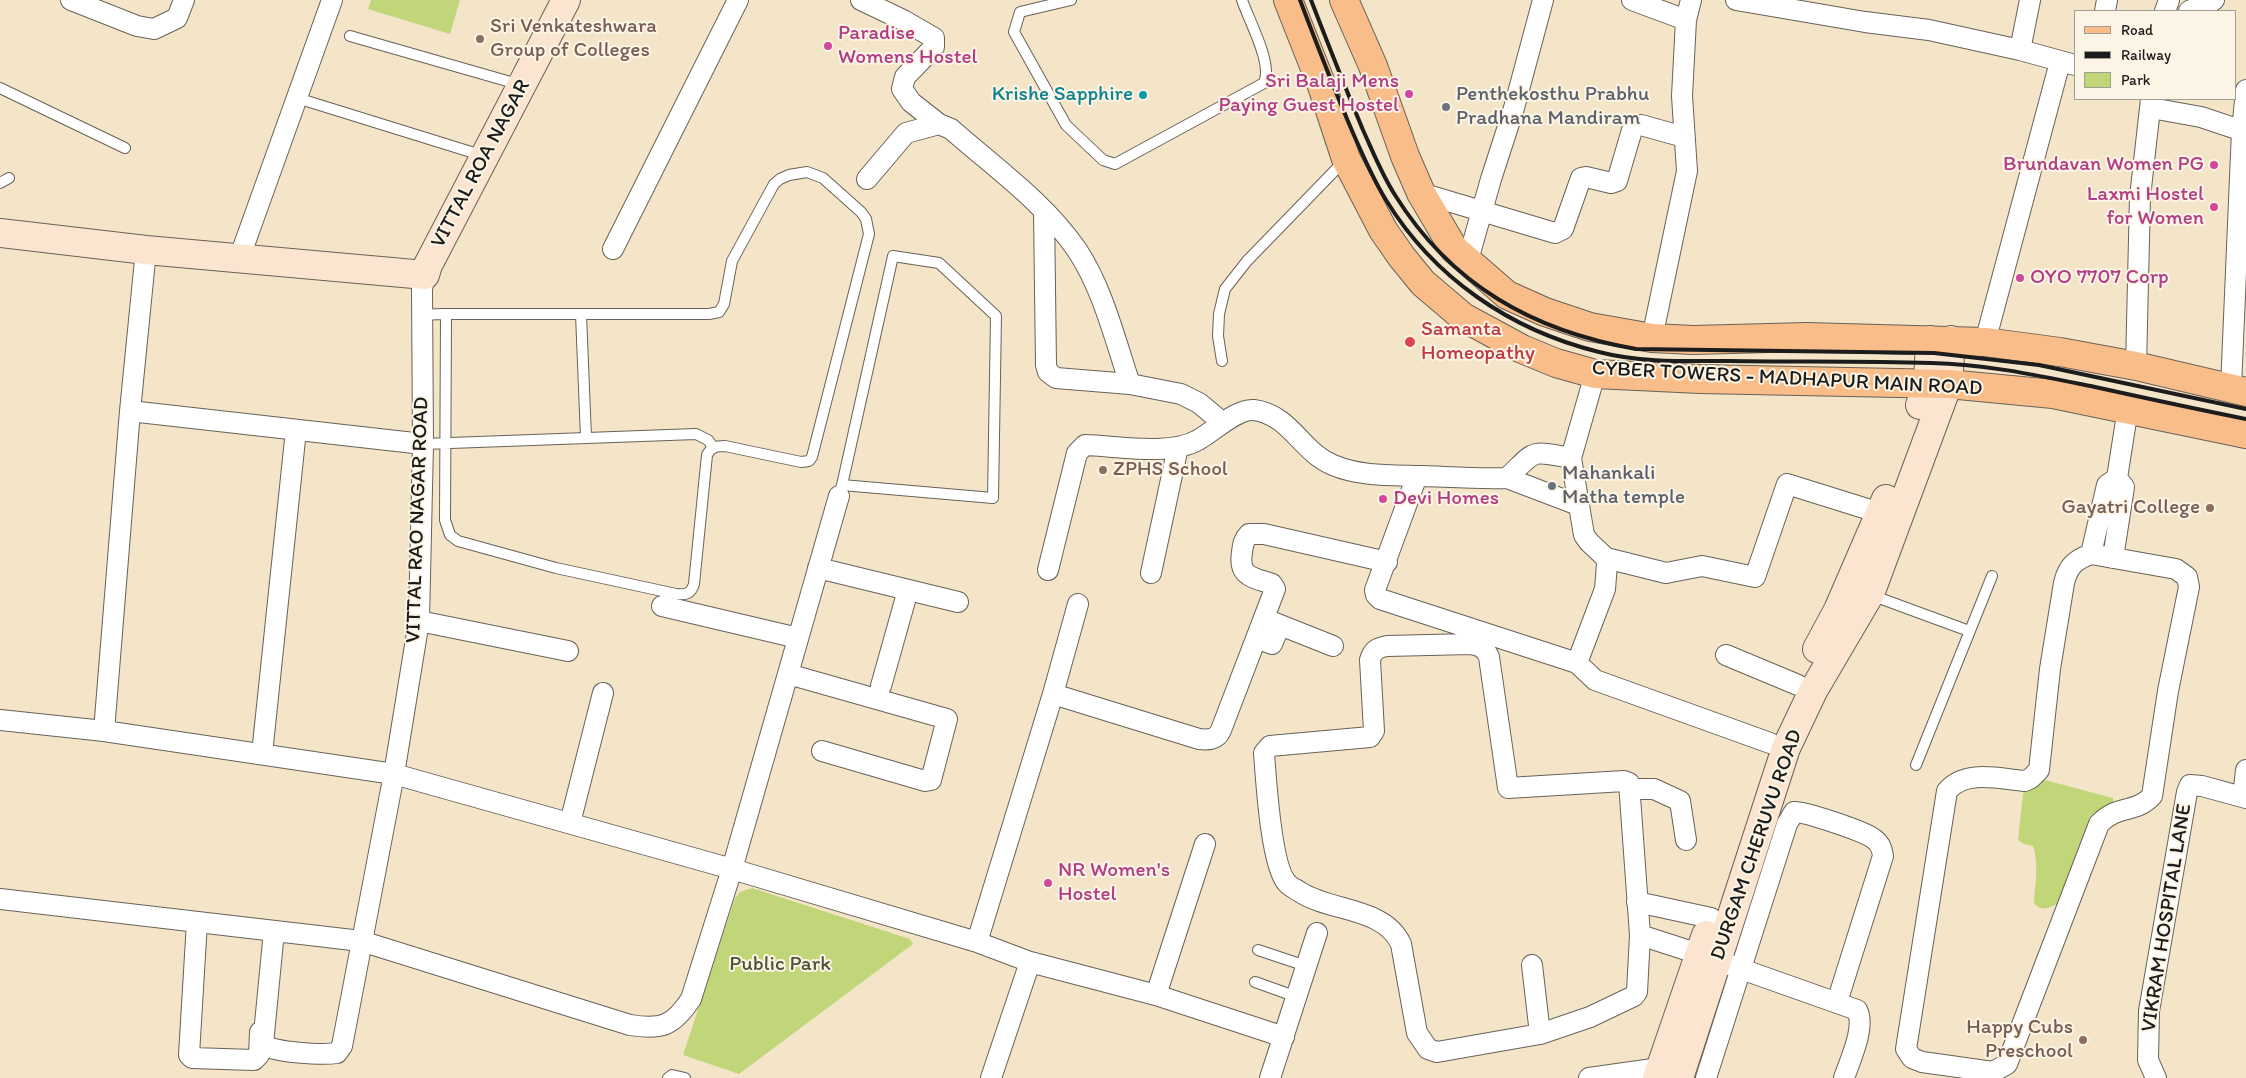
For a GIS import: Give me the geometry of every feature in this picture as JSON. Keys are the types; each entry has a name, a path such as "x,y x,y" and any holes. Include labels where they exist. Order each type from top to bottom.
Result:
{"main road":[{"name":"VITTAL ROA NAGAR","path":"425,275 428,265 566,0"},
{"name":"CYBER TOWERS - MADHAPUR MAIN ROAD","path":"1288,0 1322,86 1346,159 1383,230 1423,283 1463,318 1522,349 1556,363 1595,374 1700,379 1938,384 2053,394 2128,408 2246,434"},
{"name":"CYBER TOWERS - MADHAPUR MAIN ROAD","path":"1344,0 1373,66 1405,156 1421,193 1454,248 1507,295 1552,315 1590,327 1652,338 1985,342 2060,352 2136,366 2238,390"},
{"path":"0,233 146,250 425,275"},
{"path":"1938,384 1941,340"},
{"name":"DURGAM CHERUVU ROAD","path":"1720,961 1711,918 1778,745 1798,685 1838,610 1938,384"},
{"name":"DURGAM CHERUVU ROAD","path":"1670,1067 1720,961 1775,821 1778,745 1813,692 1870,594 1938,384"}],"street":[{"path":"70,0 137,26 154,29 176,18 184,0"},
{"path":"239,259 332,0"},
{"path":"613,249 738,0"},
{"path":"861,0 934,38 934,47 905,77 902,89 911,102 939,124 952,129 1044,211 1077,250 1093,281 1130,384"},
{"path":"1468,260 1514,108 1543,0"},
{"path":"1632,0 1686,20"},
{"path":"1652,338 1687,171 1682,96 1686,20 1691,0"},
{"path":"1736,0 1865,22 1928,30 2020,50 2067,64 1985,342"},
{"path":"2020,50 2030,0"},
{"path":"2191,10 2214,0"},
{"path":"2238,390 2246,90"},
{"path":"2136,366 2140,197 2151,104 2244,131"},
{"path":"867,179 906,133 939,124"},
{"path":"1421,193 1554,234 1563,229 1582,178 1586,177 1611,183 1617,181 1632,130 1635,126 1641,124 1684,137"},
{"path":"1044,211 1046,365 1048,372 1056,378 1066,380 1130,384 1181,394 1199,404 1223,423"},
{"path":"104,731 130,411 146,250"},
{"name":"VITTAL RAO NAGAR ROAD","path":"270,930 264,1044 273,1049 325,1055 337,1053 342,1046 394,774 419,620 423,444 422,289 425,275"},
{"path":"1595,374 1571,458 1584,535 1606,558 1666,574 1702,566 1755,577 1787,484 1880,513"},
{"path":"2091,554 2107,485 2117,478 2128,408"},
{"path":"1048,570 1076,453 1081,448 1086,445 1178,447 1198,441 1238,414 1251,410 1271,413 1283,421 1322,460 1335,466 1379,476 1507,478 1578,505"},
{"path":"130,411 423,444"},
{"path":"262,754 296,430"},
{"path":"1151,573 1178,447"},
{"path":"1507,478 1531,454 1540,452 1571,458"},
{"path":"1417,476 1387,562 1375,590 1376,595 1383,602 1577,663 1595,680 1778,745"},
{"path":"2114,558 2124,487 2117,478"},
{"path":"0,899 361,941 630,1025 649,1028 667,1025 681,1014 691,999 732,869 840,491"},
{"path":"1053,694 1198,739 1212,739 1218,736 1257,638 1271,619 1274,586 1248,576 1240,564 1244,538 1249,534 1264,534 1387,562"},
{"path":"2091,554 2114,558 2176,569 2187,577 2189,587 2168,691 2152,796 2145,803 2108,814 2099,824 2007,1064 1992,1072 1922,1062 1912,1058 1906,1049 1947,791 1961,779 1975,777 2025,781 2036,774 2040,765 2050,668 2067,570 2077,559 2091,554"},
{"path":"1577,663 1605,589 1607,576 1606,558"},
{"path":"818,568 958,602"},
{"path":"881,686 908,590"},
{"path":"976,942 1053,694 1078,604"},
{"path":"662,606 798,638"},
{"path":"1271,619 1334,642"},
{"path":"419,620 568,651"},
{"path":"1470,644 1480,645 1486,650 1489,657 1508,788 1624,781 1629,783 1630,789 1640,935 1637,992 1634,996 1590,1017 1540,1034 1447,1052 1437,1052 1428,1049 1417,1033 1402,944 1396,932 1384,922 1307,896 1287,884 1280,871 1268,803 1264,753 1270,746 1370,737 1374,731 1370,660 1373,652 1378,648 1387,646 1470,644"},
{"path":"1726,656 1798,685"},
{"path":"788,674 947,719 930,780 925,781 822,751"},
{"path":"570,824 603,693"},
{"path":"0,720 104,731 394,774 732,869 976,942 1030,962 1162,997 1284,1036"},
{"path":"2244,797 2246,770"},
{"name":"VIKRAM HOSPITAL LANE","path":"2156,1078 2148,1060 2149,1011 2187,792 2190,785 2202,786 2244,797"},
{"path":"1630,789 1654,789 1680,801 1686,840"},
{"path":"1775,821 1794,812 1806,813 1871,836 1882,848 1883,856 1837,1002"},
{"path":"1162,997 1205,844"},
{"path":"1637,902 1711,918"},
{"path":"197,922 188,1055 192,1058 254,1060 258,1058 270,930"},
{"path":"1162,997 1192,923"},
{"path":"1270,1078 1317,933"},
{"path":"1640,935 1720,961 1857,1010 1860,1015 1860,1026 1844,1078"},
{"path":"1706,1078 1720,961"},
{"path":"991,1078 1030,962"},
{"path":"1532,965 1540,1034"},
{"path":"1589,1078 1670,1067"}],"lane":[{"path":"1071,0 1020,12 1014,32 1066,125 1104,160 1115,164 1264,83 1267,77 1266,64 1242,0"},
{"path":"350,36 522,85"},
{"path":"0,88 125,148"},
{"path":"297,98 485,156"},
{"path":"1222,361 1218,336 1219,314 1225,288 1247,261 1346,159"},
{"path":"422,315 446,314 709,314 719,312 724,304 732,261 774,184 789,175 807,172 824,178 845,196 866,219 870,234 812,457 809,461 801,462 725,446 713,447 707,455 694,584 692,590 682,595 556,568 458,541 450,535 445,520 446,314"},
{"path":"893,256 940,263 996,316 993,498 840,491 893,256"},
{"path":"581,314 586,438"},
{"path":"423,444 696,434 708,440 713,447"},
{"path":"1916,765 1992,576"},
{"path":"1870,594 1969,631"},
{"path":"1258,950 1306,966"},
{"path":"1255,982 1297,996"},
{"path":"668,1078 672,1075 685,1078"}],"green space":[{"path":"371,0 460,0 450,34 368,9"},
{"path":"2041,779 2113,798 2113,803 2063,900 2048,908 2041,908 2034,903 2036,867 2033,846 2018,840 2023,794 2030,783"},
{"name":"Public Park","path":"752,888 910,939 913,944 739,1074 683,1055 735,898 740,892"}],"railway":[{"path":"1300,0 1364,159 1381,192 1405,228 1427,254 1451,277 1505,315 1535,330 1599,352 1648,360 1906,362 1993,368 2246,419"},
{"path":"1311,0 1363,130 1382,171 1395,195 1417,227 1442,255 1469,279 1498,299 1529,316 1563,330 1598,341 1636,349 1934,353 2039,365 2246,409"}],"place":[{"name":"Sri Venkateshwara Group of Colleges","path":"480,39"},
{"name":"Paradise Womens Hostel","path":"828,46"},
{"name":"Sri Balaji Mens Paying Guest Hostel","path":"1409,94"},
{"name":"Krishe Sapphire","path":"1143,95"},
{"name":"Penthekosthu Prabhu Pradhana Mandiram","path":"1446,107"},
{"name":"Brundavan Women PG","path":"2214,165"},
{"name":"Laxmi Hostel for Women","path":"2214,207"},
{"name":"OYO 7707 Corp","path":"2020,278"},
{"name":"Samanta Homeopathy","path":"1410,342"},
{"name":"ZPHS School","path":"1103,470"},
{"name":"Mahankali Matha temple","path":"1552,486"},
{"name":"Devi Homes","path":"1383,499"},
{"name":"Gayatri College","path":"2210,508"},
{"name":"NR Women's Hostel","path":"1048,883"},
{"name":"Happy Cubs Preschool","path":"2083,1040"}]}
